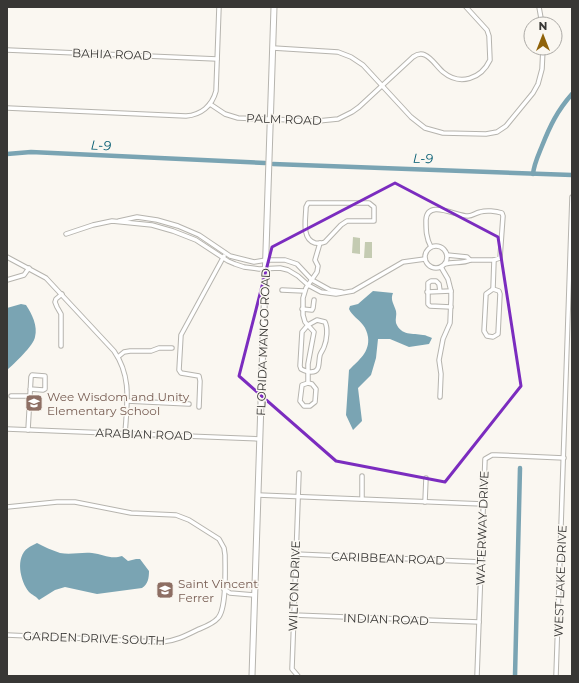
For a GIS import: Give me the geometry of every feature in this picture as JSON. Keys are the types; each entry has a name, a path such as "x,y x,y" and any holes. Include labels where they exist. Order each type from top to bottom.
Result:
{"street":[{"path":"7,108 186,116 199,113 210,104 216,91 219,7"},
{"name":"FLORIDA MANGO ROAD","path":"252,676 274,7"},
{"name":"PALM ROAD","path":"210,104 219,111 232,116 318,121 338,119 359,107 413,57 419,54 428,57 445,74 455,79 470,79 480,73 490,60 488,33 485,27 466,7"},
{"path":"273,48 334,51 345,54 357,60 419,124 443,133 489,134 506,126 533,93 538,84 542,69 543,56"},
{"name":"BAHIA ROAD","path":"7,50 217,58"},
{"name":"WEST LAKE DRIVE","path":"556,676 572,197"},
{"path":"308,203 369,204 374,207 374,221 347,221 341,225 325,242 320,243 311,241 306,235 306,207 308,203"},
{"path":"431,247 426,231 426,215 430,210 451,211 464,216 470,216 483,211 502,213 502,255 498,260 451,262 437,268 430,267 426,262 425,253 431,247 441,247 447,255 467,257 470,260"},
{"path":"66,234 93,225 125,219 137,218 157,220 178,226 199,235 230,256 242,260 254,262 266,260 285,260 297,264 312,280 330,290 343,293"},
{"path":"118,221 152,225 173,231 203,244 228,261 244,267 266,269 280,268 288,270 320,292 336,294 353,291 403,262 425,259"},
{"path":"308,384 309,353 314,332 308,325 302,309 304,291 318,269 315,260 320,243"},
{"path":"199,407 199,376 181,374 179,370 181,335 222,257 226,253"},
{"path":"445,264 447,255"},
{"path":"7,257 46,278 118,357 126,376 126,434"},
{"path":"493,289 494,260"},
{"path":"440,397 440,360 442,339 450,323 451,307 451,292 448,279 441,267"},
{"path":"7,280 24,275 29,268"},
{"path":"440,291 439,284 436,281 431,281 428,283 427,301 430,306 451,307"},
{"path":"493,289 499,291 500,294 498,334 493,337 487,336 484,331 486,294 493,289"},
{"path":"282,290 304,291"},
{"path":"427,292 451,292"},
{"path":"61,346 61,314 56,308 55,302 56,299 62,294"},
{"path":"302,309 312,310 314,300"},
{"path":"321,320 324,322 326,326 326,343 320,354 318,368 316,371 308,372 302,370 300,366 302,332 308,325 312,322 321,320"},
{"path":"118,357 124,352 151,351 160,348 172,348"},
{"path":"28,430 30,377 32,375 45,376 45,389 30,389"},
{"path":"308,384 315,386 315,402 310,406 304,406 300,401 302,385 308,384"},
{"path":"11,396 30,396"},
{"path":"127,401 189,404"},
{"name":"ARABIAN ROAD","path":"7,429 260,439"},
{"name":"WATERWAY DRIVE","path":"477,676 485,459 496,455 564,458"},
{"name":"WILTON DRIVE","path":"296,675 292,669 299,473"},
{"path":"362,476 362,499"},
{"path":"425,502 426,478"},
{"path":"258,495 483,504"},
{"name":"GARDEN DRIVE SOUTH","path":"7,507 57,502 75,502 131,513 173,515 183,517 216,537 223,545 225,555 223,608 220,615 216,620 184,637 170,641 7,635"},
{"name":"CARIBBEAN ROAD","path":"295,554 481,562"},
{"path":"254,595 230,593 224,589 230,585 255,585"},
{"name":"INDIAN ROAD","path":"293,615 479,622"}],"highlighted area":[{"path":"395,183 498,237 521,386 445,482 336,461 239,376 272,247"}],"green space":[{"path":"353,237 360,238 360,254 352,253"},
{"path":"365,242 372,242 372,258 364,258"}],"water":[{"path":"373,291 393,293 392,300 396,311 396,323 401,330 432,338 429,344 409,347 390,339 378,339 376,358 371,375 358,388 362,421 353,430 346,415 349,370 366,351 368,337 364,326 349,309 350,306 358,304"},
{"path":"21,304 26,305 32,316 36,333 34,340 28,349 7,370 7,308"},
{"path":"37,543 60,553 92,553 114,557 122,556 128,561 140,559 149,571 148,581 142,588 97,594 65,587 55,590 39,600 29,592 23,582 20,569 21,557 24,552 29,547"}],"waterway":[{"path":"533,174 536,160 551,125 562,106 572,94"},
{"name":"L-9","path":"7,154 31,152 265,163"},
{"name":"L-9","path":"273,164 572,175"},
{"path":"515,676 520,468"}],"place":[{"name":"Wee Wisdom and Unity Elementary School","path":"34,403"},
{"name":"Saint Vincent Ferrer","path":"165,590"}]}
